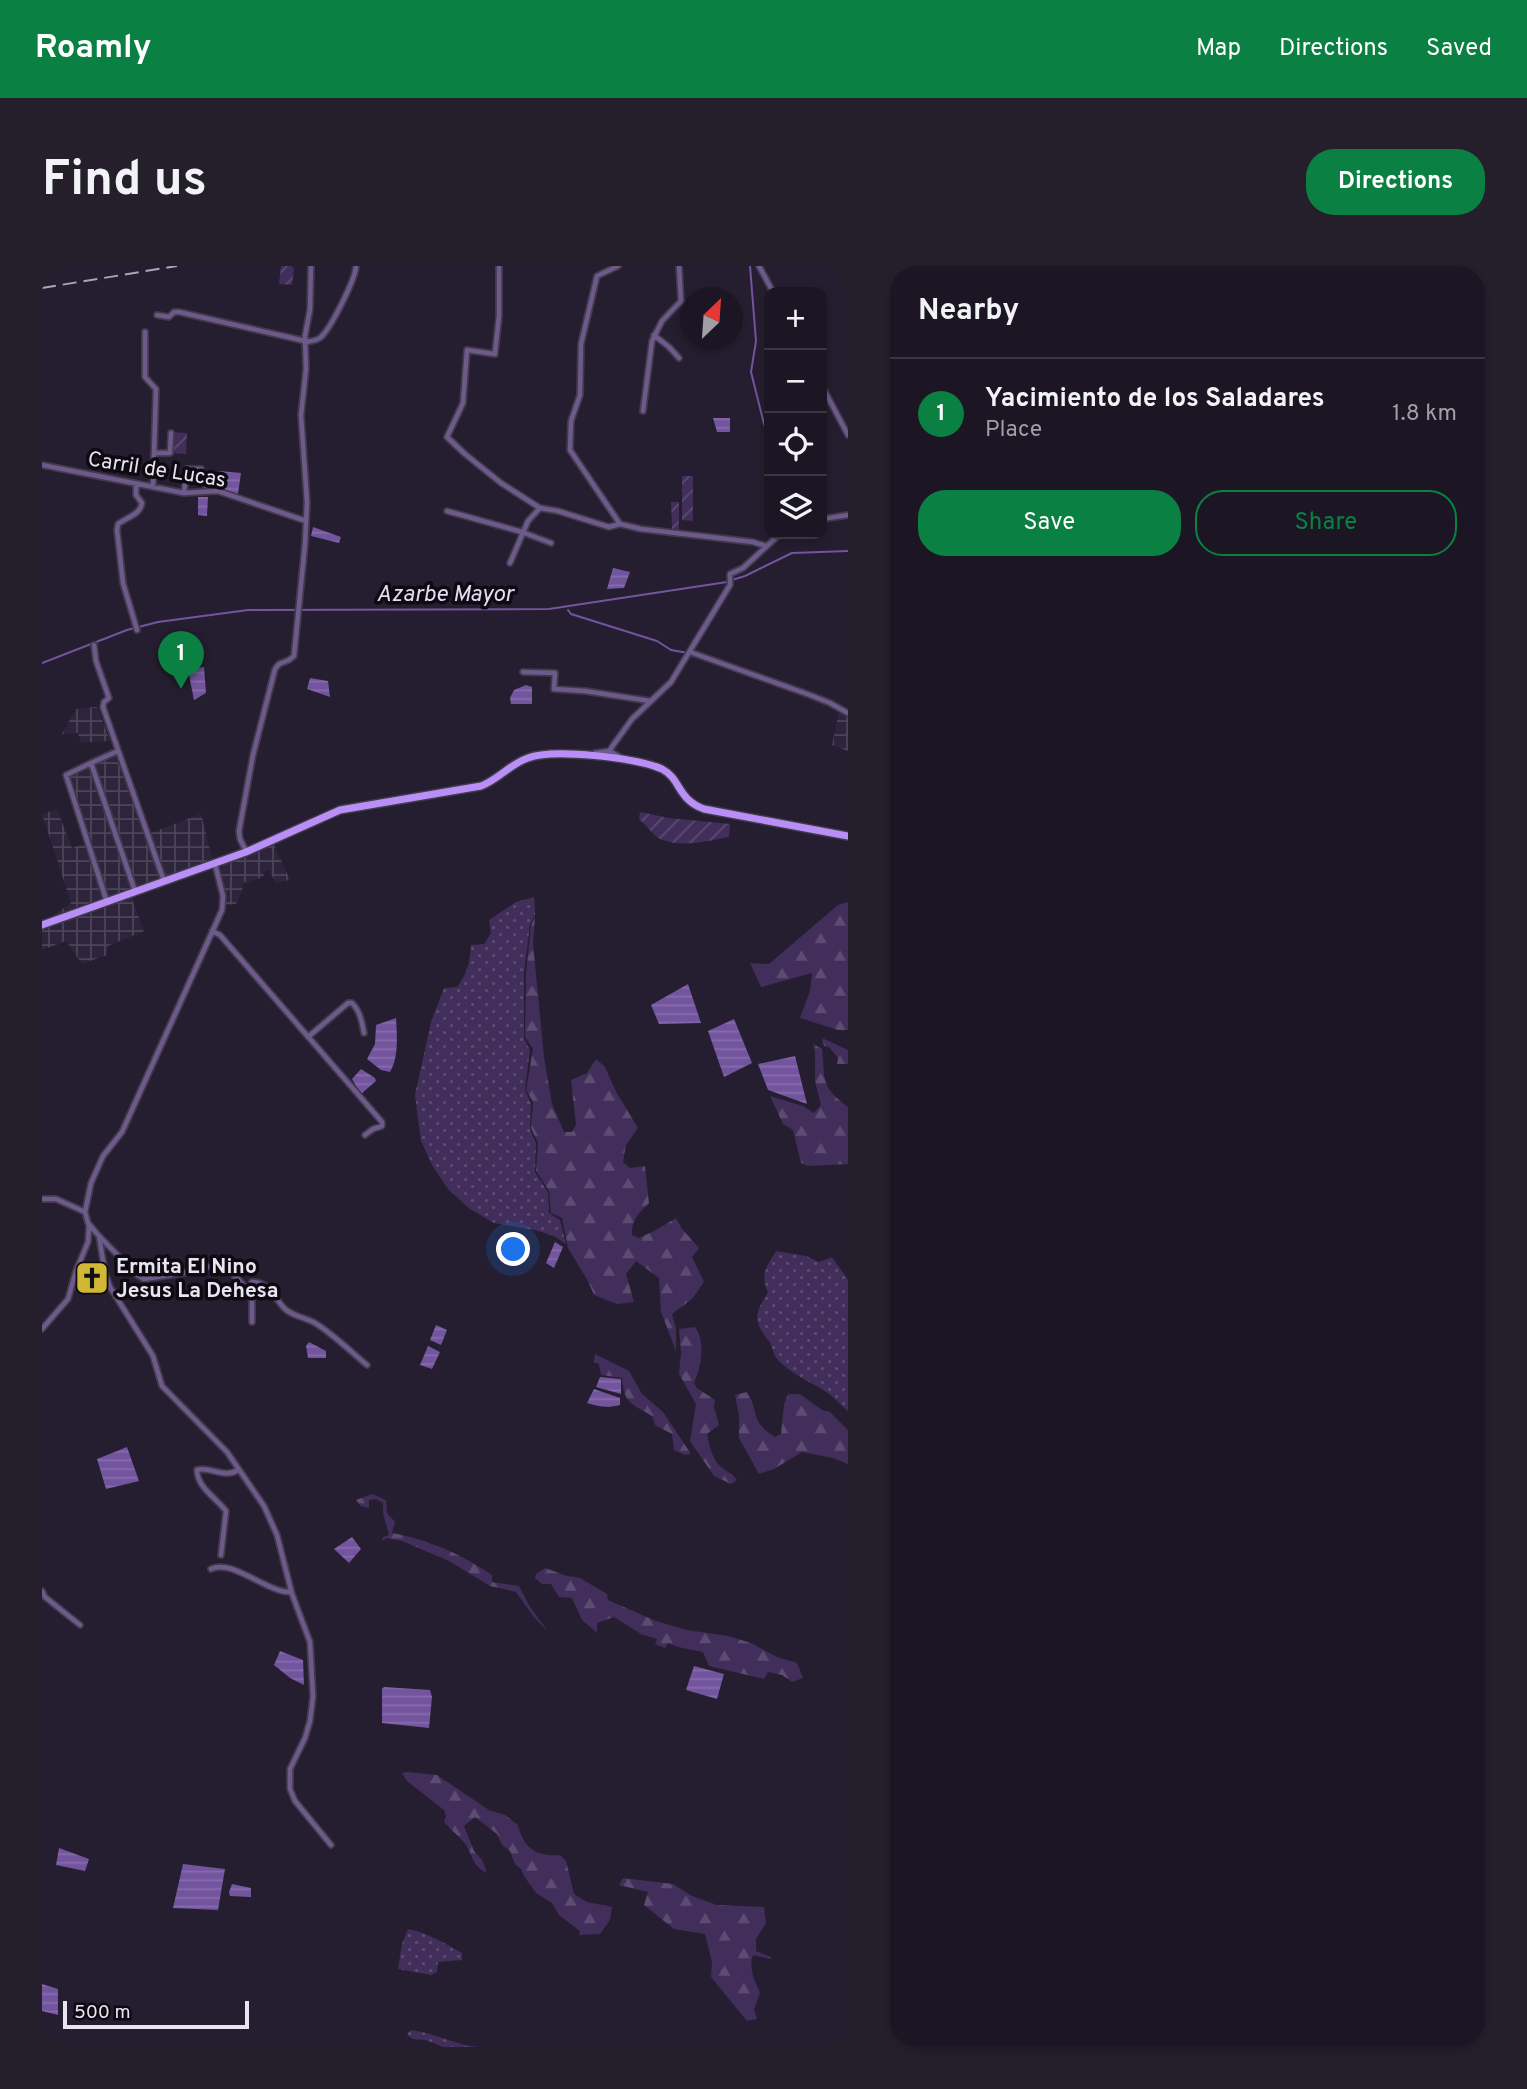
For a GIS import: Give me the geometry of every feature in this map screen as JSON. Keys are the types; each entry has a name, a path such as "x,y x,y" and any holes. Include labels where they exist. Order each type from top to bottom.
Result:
{"main road":[{"path":"42,925 215,864 345,809 481,786 496,779 522,760 549,754 630,761 665,771 686,800 704,809 848,836"}],"street":[{"path":"246,852 239,831 249,773 275,669 293,656 299,610 307,484 301,415 311,266"},
{"path":"157,315 169,317 174,312 179,312 305,342 313,341 323,335 354,278 356,266"},
{"path":"499,266 499,316 495,354 467,350 463,403 447,437 501,482 540,508 609,527 620,524 753,542 766,547"},
{"path":"618,266 597,276 581,344 580,395 569,439 570,450 620,524"},
{"path":"643,411 654,335 662,321 681,301 679,266"},
{"path":"759,266 770,287"},
{"path":"145,332 145,377 156,389 153,488"},
{"path":"654,335 679,358"},
{"path":"827,395 848,435"},
{"path":"155,453 170,453 171,433"},
{"name":"Carril de Lucas","path":"42,465 184,493 222,492 306,521"},
{"path":"184,493 187,469 201,469"},
{"path":"136,484 136,495 142,507 139,512 118,524 117,530 123,583 137,630"},
{"path":"510,563 528,521 540,508"},
{"path":"447,511 551,543"},
{"path":"827,518 848,515"},
{"path":"609,751 628,724 666,688 731,583 729,576 732,572 743,568 775,539"},
{"path":"94,645 96,662 109,698 103,707 164,882"},
{"path":"690,652 830,703 848,713"},
{"path":"523,672 555,673 554,689 650,701"},
{"path":"107,902 65,775 118,751"},
{"path":"574,755 609,751 630,761"},
{"path":"91,763 136,892"},
{"path":"42,1329 68,1299 88,1242 89,1226 85,1212 96,1170 103,1156 122,1132 222,910 223,896 215,864"},
{"path":"212,932 220,935 382,1122 382,1126 365,1135"},
{"path":"308,1037 348,1003 352,1003 361,1019 364,1033"},
{"path":"42,1199 57,1199 85,1212"},
{"path":"89,1226 141,1278 220,1265 250,1293"},
{"path":"99,1236 110,1287 153,1356 162,1386 226,1452 264,1506 277,1535 292,1592 310,1642 313,1696 305,1738 290,1769 290,1788 295,1801 331,1844"},
{"path":"253,1322 250,1293 252,1282 260,1282 286,1309 297,1317 317,1324 367,1364"},
{"path":"221,1555 226,1511 200,1483 197,1470 232,1474 238,1470"},
{"path":"211,1569 222,1566 248,1575 276,1590 292,1592"},
{"path":"42,1591 45,1597 80,1625"}],"shaded area":[{"path":"713,418 730,418 730,432 717,432"},
{"path":"219,471 241,473 238,494 218,488"},
{"path":"198,497 208,497 207,516 198,515"},
{"path":"313,527 341,537 339,543 311,536"},
{"path":"613,568 630,572 624,588 607,589"},
{"path":"204,667 206,693 194,700 189,675 191,669"},
{"path":"310,678 328,681 330,697 307,689"},
{"path":"526,685 532,687 532,704 511,704 510,698 514,690"},
{"path":"97,707 110,741 81,743 78,733 62,734 76,709"},
{"path":"839,711 848,716 848,751 832,745"},
{"path":"112,749 150,833 201,814 213,862 129,891 144,931 108,946 107,955 82,964 66,941 42,950 42,924 71,903 42,814 57,809 72,848 84,844 64,773"},
{"path":"274,845 290,880 276,883 269,870 263,872 264,877 243,883 236,904 226,905 220,871 223,865"},
{"path":"688,984 701,1023 659,1024 651,1005"},
{"path":"396,1018 396,1053 390,1072 381,1070 367,1059 375,1044 376,1025"},
{"path":"734,1019 752,1063 724,1077 708,1031"},
{"path":"795,1056 807,1104 768,1090 758,1064"},
{"path":"361,1069 376,1081 361,1094 352,1079"},
{"path":"555,1242 563,1247 554,1268 546,1263"},
{"path":"436,1325 447,1330 441,1345 430,1340"},
{"path":"309,1342 326,1351 326,1358 308,1358 306,1346"},
{"path":"428,1346 440,1352 432,1369 420,1365"},
{"path":"600,1377 621,1379 621,1394 596,1387"},
{"path":"594,1389 620,1398 620,1405 604,1407 587,1403"},
{"path":"127,1447 139,1481 106,1489 97,1459"},
{"path":"352,1537 361,1549 349,1563 334,1549"},
{"path":"280,1651 303,1660 304,1685 274,1665"},
{"path":"694,1666 724,1674 717,1699 686,1690"},
{"path":"384,1687 430,1690 432,1697 429,1728 382,1723"},
{"path":"59,1848 89,1859 85,1871 56,1865"},
{"path":"183,1864 225,1869 218,1910 173,1908"},
{"path":"232,1884 251,1888 251,1897 230,1896"},
{"path":"42,1984 58,1989 58,2015 42,2011"}],"green space":[{"path":"281,266 292,266 294,269 292,285 279,284"},
{"path":"173,432 187,433 186,454 172,453"},
{"path":"203,470 216,471 215,490 201,491"},
{"path":"682,476 693,476 693,521 682,520"},
{"path":"671,502 679,502 679,530 672,530"},
{"path":"640,812 669,818 730,824 729,837 694,843 668,842 660,839 639,819"},
{"path":"534,897 535,914 530,925 524,973 524,1038 530,1050 525,1090 531,1103 530,1129 536,1143 535,1172 548,1192 549,1213 560,1220 566,1244 554,1236 535,1230 494,1223 470,1209 448,1189 432,1165 421,1141 415,1095 431,1022 444,988 457,987 467,968 471,945 484,944 491,933 489,920 516,902"},
{"path":"848,902 848,1030 838,1030 800,1018 810,991 812,973 761,987 750,963 769,964 838,905"},
{"path":"535,916 533,943 544,1057 552,1104 564,1132 572,1132 576,1125 571,1080 587,1073 596,1059 605,1067 616,1092 638,1128 626,1145 623,1162 630,1168 645,1166 649,1203 634,1221 632,1235 639,1238 676,1218 699,1248 692,1257 704,1282 692,1299 672,1314 676,1329 676,1351 661,1312 659,1278 636,1261 626,1274 634,1302 617,1304 594,1295 568,1248 562,1218 551,1213 549,1191 536,1171 538,1143 531,1128 533,1102 526,1090 533,1049 525,1037 526,973 531,926"},
{"path":"822,1038 848,1050 848,1064 837,1064 838,1058 829,1047 824,1046"},
{"path":"813,1044 822,1049 824,1076 829,1088 848,1107 848,1164 808,1166 801,1163 793,1130 783,1124 770,1096 803,1106 814,1113 821,1105 815,1081"},
{"path":"776,1251 806,1256 819,1262 832,1257 848,1280 848,1411 828,1393 783,1365 776,1358 760,1328 758,1312 768,1293 764,1280 765,1271"},
{"path":"695,1327 700,1340 701,1355 694,1383 715,1400 719,1425 707,1434 716,1461 737,1480 731,1484 714,1476 690,1441 696,1404 679,1374 679,1329"},
{"path":"595,1354 629,1371 642,1394 663,1412 691,1454 685,1455 674,1450 672,1434 655,1425 652,1416 630,1402 622,1378 601,1375 599,1364 594,1362"},
{"path":"747,1392 761,1426 775,1437 781,1434 784,1404 788,1394 800,1394 822,1410 830,1412 848,1430 848,1464 802,1452 774,1469 759,1474 739,1438 739,1415 735,1395"},
{"path":"372,1494 386,1500 387,1513 395,1522 392,1533 418,1539 457,1555 492,1575 492,1582 519,1586 549,1633 516,1592 490,1586 449,1561 402,1541 387,1538 382,1541 383,1537 389,1535 383,1503 376,1499 369,1500 369,1508 361,1506 356,1500"},
{"path":"545,1568 580,1578 607,1594 608,1600 656,1621 751,1643 777,1657 797,1663 803,1678 792,1682 782,1675 768,1672 764,1679 709,1666 703,1652 668,1643 665,1648 655,1644 657,1639 641,1634 614,1617 597,1623 597,1633 582,1620 572,1598 559,1597 551,1584 542,1584 535,1578 536,1574"},
{"path":"402,1773 437,1775 489,1810 505,1815 518,1825 523,1840 532,1849 544,1854 560,1855 566,1861 574,1894 587,1902 612,1907 610,1920 600,1934 579,1935 580,1931 559,1915 552,1903 536,1893 497,1834 475,1817 464,1826 487,1873 478,1867 466,1845 444,1822 444,1810 407,1781"},
{"path":"623,1878 673,1884 692,1896 717,1905 764,1907 766,1923 756,1939 756,1951 771,1959 753,1955 751,1965 760,1993 754,2009 757,2019 747,2021 711,1977 712,1962 705,1934 674,1929 644,1905 648,1892 619,1885"},
{"path":"408,1929 429,1936 462,1953 462,1960 438,1962 437,1972 431,1975 398,1969 402,1944"},
{"path":"410,2030 478,2047 443,2047 426,2040 413,2039 407,2035"}],"waterway":[{"path":"750,266 756,341 751,372 764,424"},
{"name":"Azarbe Mayor","path":"732,580 792,553 848,551"},
{"name":"Azarbe Mayor","path":"42,663 127,630 158,622 248,610 549,609 727,582"},
{"path":"568,610 571,614 657,641 671,650 688,653"},
{"path":"724,667 742,673"}],"railway":[{"path":"42,288 177,266"}],"place":[{"name":"Yacimiento de los Saladares","path":"181,689"},
{"name":"Ermita El Nino Jesus La Dehesa","path":"92,1278"}]}
